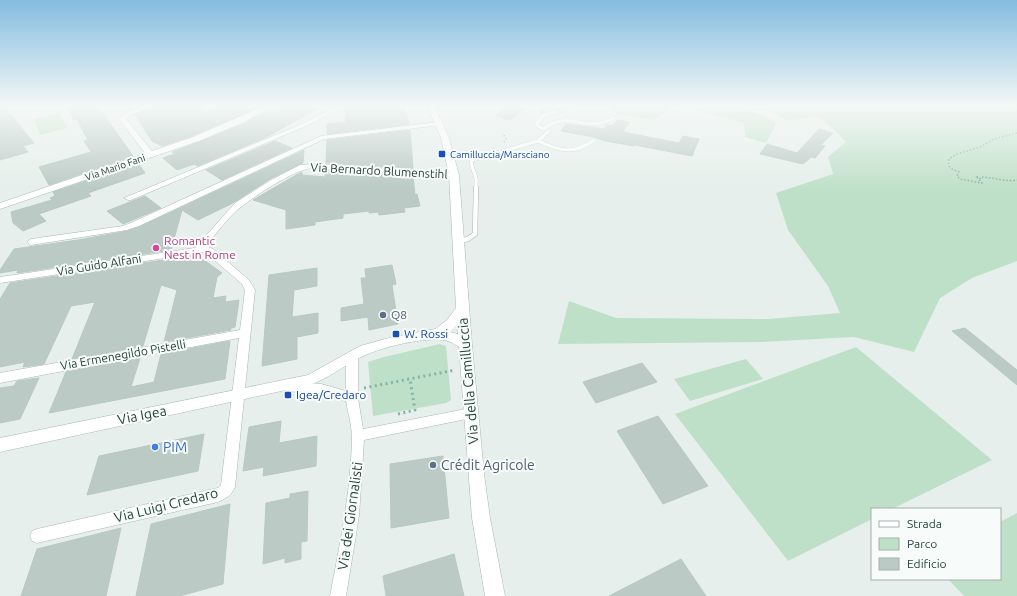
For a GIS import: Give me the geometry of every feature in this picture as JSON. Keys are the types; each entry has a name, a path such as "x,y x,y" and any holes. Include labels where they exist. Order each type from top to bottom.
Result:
{"main road":[{"name":"Via Mario Fani","path":"0,206 151,155 211,133"},
{"name":"Via della Camilluccia","path":"442,133 450,154 454,175 465,345 481,518 496,596"},
{"name":"Via della Camilluccia","path":"434,335 449,326 456,319 463,308"},
{"path":"434,335 450,336 465,345"},
{"name":"Via Igea","path":"0,445 284,386 319,377 334,369 352,356 373,347 434,335"}],"street":[{"path":"133,133 151,155"},
{"path":"128,198 285,133"},
{"path":"31,242 124,228 136,224 327,136 356,133"},
{"name":"Via Bernardo Blumenstihl","path":"198,250 238,205 274,182 303,167 312,166 454,175"},
{"path":"198,250 206,249 210,251 249,286 250,290 246,333 238,396"},
{"name":"Via Guido Alfani","path":"0,280 198,250"},
{"name":"Via Ermenegildo Pistelli","path":"0,378 246,333"},
{"name":"Via dei Giornalisti","path":"338,596 351,519 356,476 358,436 352,394 352,356"},
{"name":"Via Igea","path":"284,386 321,389 352,394"},
{"name":"Via Luigi Credaro","path":"37,536 223,493 228,485 238,396"},
{"path":"358,436 471,413"}],"lane":[{"path":"458,241 468,239 475,234 476,230 476,178 471,163 472,160 538,141 547,133"},
{"path":"538,141 554,149 564,151 582,148 594,140"}],"path":[{"path":"1017,133 994,139 980,147 957,154 949,159 948,164 950,168 959,172 957,176 960,179 982,183 976,176 981,179 983,177 1007,179 1011,181 1017,180"},
{"path":"504,135 506,139 504,141"},
{"path":"352,394 410,379 467,368"},
{"path":"391,416 415,410 410,379"}],"green space":[{"path":"39,133 48,133 40,135"},
{"path":"745,133 771,133 766,143 745,137"},
{"path":"838,133 1017,133 1017,261 972,278 940,298 914,352 854,337 761,342 558,344 569,301 616,318 768,319 840,313 828,286 788,230 776,193 833,174 828,157 846,142"},
{"path":"440,344 446,346 451,400 446,403 373,416 368,362"},
{"path":"856,347 992,460 894,508 871,508 871,520 788,561 675,414"},
{"path":"746,359 763,379 690,401 674,379"},
{"path":"1017,513 1017,596 964,596 949,580 1001,580 1001,521"}],"building":[{"path":"0,133 26,133 34,143 23,146 28,152 0,160"},
{"path":"84,133 117,133 133,156 49,185 39,167 91,152 84,141 88,140"},
{"path":"147,133 199,133 162,146 152,141"},
{"path":"221,133 274,133 198,166 194,164 177,170 163,158 175,154 172,152"},
{"path":"387,133 410,133 413,169 326,163 327,140"},
{"path":"571,133 627,133 679,143 683,136 699,139 692,156 605,141 594,137"},
{"path":"816,133 833,133 821,145 825,146 815,158 811,157 803,164 760,154 767,144 797,153"},
{"path":"275,141 292,148 222,180 206,170"},
{"path":"304,150 303,163 270,179 233,203 198,220 182,210 171,250 17,273 18,270 0,273 0,270 14,249 78,240 127,231 139,227"},
{"path":"138,163 145,173 88,193 91,196 39,214 46,221 23,231 13,223 11,212 52,200 50,198 55,196 53,192"},
{"path":"325,170 413,176 415,195 417,194 420,206 404,208 405,212 379,215 378,212 369,213 369,211 343,214 343,218 315,222 315,225 286,229 286,210 253,200 302,172 302,175 325,177"},
{"path":"145,196 161,208 123,224 107,211"},
{"path":"197,255 222,273 217,277 213,298 226,296 225,302 239,300 235,327 231,328 231,330 164,342 177,290 161,285 143,346 72,359 95,302 71,306 44,364 23,367 25,362 0,367 0,299 10,283"},
{"path":"392,265 396,284 392,285 398,324 369,330 368,317 341,321 341,308 364,304 361,278 366,278 365,269"},
{"path":"317,268 317,286 294,290 292,317 318,313 318,333 297,337 297,359 262,366 269,275"},
{"path":"965,328 1017,370 1017,385 952,331"},
{"path":"230,341 225,379 49,413 66,372 140,358 131,387 154,382 161,354"},
{"path":"642,363 657,382 596,403 583,382"},
{"path":"39,378 20,419 0,423 0,388 14,386 17,381"},
{"path":"658,416 708,486 663,504 617,431"},
{"path":"281,421 279,443 317,436 316,466 263,476 264,467 243,471 249,427"},
{"path":"204,434 198,471 87,495 99,456"},
{"path":"443,456 449,518 391,528 390,464"},
{"path":"308,491 307,541 301,542 301,559 285,563 285,558 263,564 266,503 290,498 290,494"},
{"path":"230,504 223,584 180,596 136,596 151,524"},
{"path":"121,528 106,596 21,596 37,549"},
{"path":"454,554 464,596 386,596 383,576"},
{"path":"681,559 706,596 609,596"}],"place":[{"name":"Camilluccia/Marsciano","path":"442,154"},
{"name":"Romantic Nest in Rome","path":"156,248"},
{"name":"Q8","path":"383,315"},
{"name":"W. Rossi","path":"396,334"},
{"name":"Igea/Credaro","path":"288,395"},
{"name":"PIM","path":"155,447"},
{"name":"Crédit Agricole","path":"433,465"}]}
